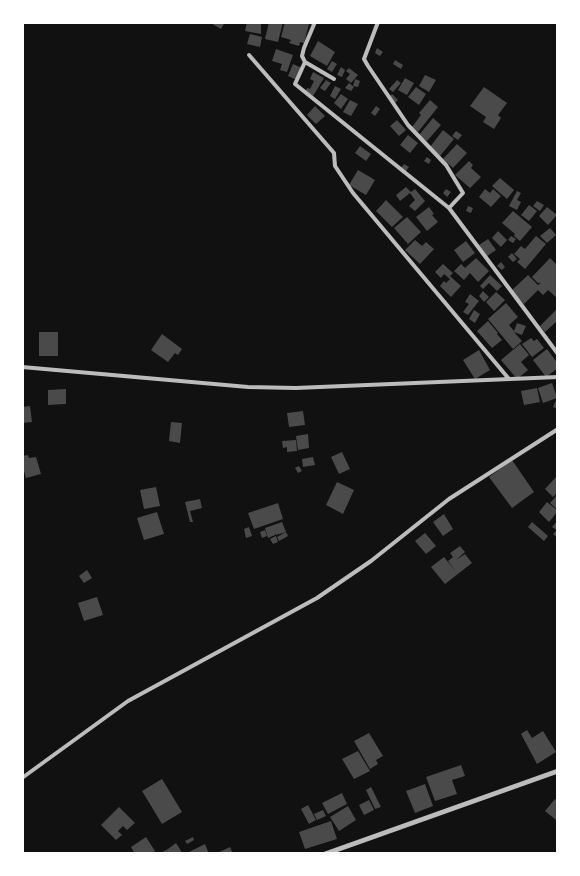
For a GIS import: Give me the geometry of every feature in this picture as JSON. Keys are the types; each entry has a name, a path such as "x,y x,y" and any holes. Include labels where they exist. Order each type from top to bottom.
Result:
{"street":[{"path":"315,22 302,56 305,62 334,79"},
{"path":"378,22 364,59 408,125 446,165 463,193 449,208"},
{"path":"249,55 334,153 335,166 353,193 508,379"},
{"path":"305,62 295,84 449,208 558,354"},
{"path":"22,367 248,387 296,388 558,377"},
{"path":"22,778 128,702 317,598 371,562 450,499 558,429"},
{"path":"324,854 558,771"}],"building":[{"path":"209,22 225,22 221,29"},
{"path":"247,22 261,22 261,34 245,31"},
{"path":"269,22 283,22 278,42 265,39"},
{"path":"285,22 313,22 313,25 309,24 304,43 300,42 299,46 289,43 291,40 281,37"},
{"path":"250,34 262,37 260,47 247,44"},
{"path":"318,41 335,52 327,66 310,56"},
{"path":"377,48 383,52 380,56 375,53"},
{"path":"276,49 293,55 287,72 280,70 282,64 272,61"},
{"path":"395,60 403,65 401,69 393,64"},
{"path":"332,61 337,64 332,72 327,69"},
{"path":"293,64 302,68 297,80 288,76"},
{"path":"341,67 345,70 342,77 337,75"},
{"path":"349,68 358,75 351,83 346,79 350,74 346,71"},
{"path":"313,72 324,78 313,96 305,92 307,88 310,89 314,81 310,79"},
{"path":"425,75 436,80 429,92 419,86"},
{"path":"405,78 414,83 407,95 398,90"},
{"path":"355,79 360,81 358,87 353,86"},
{"path":"326,80 331,83 325,91 320,88"},
{"path":"397,80 401,83 393,92 389,89"},
{"path":"349,83 354,87 351,91 345,88"},
{"path":"335,86 341,89 335,99 330,96"},
{"path":"416,87 426,94 419,105 408,97"},
{"path":"484,87 507,103 498,115 501,118 494,129 483,122 486,117 470,106"},
{"path":"341,94 348,99 341,109 334,103"},
{"path":"392,94 398,100 394,104 388,98"},
{"path":"350,100 358,104 351,116 343,112"},
{"path":"430,100 438,107 418,132 412,127 421,115 419,113"},
{"path":"315,106 325,116 316,124 307,115"},
{"path":"376,106 380,109 375,116 371,113"},
{"path":"433,118 441,125 427,141 419,135"},
{"path":"397,120 406,130 399,136 390,126"},
{"path":"443,130 454,139 440,156 430,147"},
{"path":"456,131 462,135 458,140 452,136"},
{"path":"408,135 418,143 410,153 400,145"},
{"path":"457,144 467,153 453,168 443,159"},
{"path":"360,146 371,154 366,161 355,153"},
{"path":"427,157 431,160 429,164 424,161"},
{"path":"469,161 473,165 471,168 481,177 470,188 455,175"},
{"path":"404,164 409,167 406,171 401,168"},
{"path":"358,170 375,180 366,195 349,185"},
{"path":"500,178 514,190 507,199 492,186"},
{"path":"406,187 411,192 415,189 425,201 415,211 409,206 415,200 410,193 400,201 396,195"},
{"path":"446,189 451,192 447,197 443,193"},
{"path":"485,189 490,193 493,189 501,196 491,207 479,197"},
{"path":"517,191 521,193 517,200 521,202 517,210 509,206"},
{"path":"386,200 403,217 392,227 376,211"},
{"path":"537,201 544,205 540,211 533,206"},
{"path":"529,205 537,211 529,221 521,215"},
{"path":"468,206 473,208 471,213 466,211"},
{"path":"429,207 434,214 432,215 438,222 427,231 416,217"},
{"path":"547,207 557,215 548,225 539,216"},
{"path":"513,211 532,227 520,241 502,223"},
{"path":"407,217 421,232 408,244 394,228"},
{"path":"550,228 556,235 547,243 540,236"},
{"path":"498,231 507,240 501,247 492,238"},
{"path":"511,236 516,239 513,243 508,240"},
{"path":"536,236 546,244 525,269 517,262 520,259 514,254 521,246 525,249"},
{"path":"488,239 496,250 487,256 479,245"},
{"path":"415,240 422,246 426,242 434,249 420,264 405,250"},
{"path":"466,241 475,253 463,262 454,250"},
{"path":"512,253 517,259 513,262 508,257"},
{"path":"476,258 489,271 478,282 470,273 464,280 454,271 461,264 465,268"},
{"path":"550,258 558,266 558,299 548,290 543,295 538,290 524,304 511,291 528,275 538,285 541,283 538,283 532,277"},
{"path":"501,262 505,267 502,270 497,266"},
{"path":"443,264 453,273 450,276 461,286 451,297 440,286 444,281 446,283 450,279 444,274 441,278 435,272"},
{"path":"490,275 502,286 497,291 489,283 483,289 480,286"},
{"path":"483,291 489,297 484,302 479,296"},
{"path":"496,292 505,300 494,311 486,302"},
{"path":"470,294 479,301 468,315 463,312 469,304 465,302"},
{"path":"506,303 518,317 509,325 514,331 517,323 526,326 522,335 514,332 522,341 513,349 488,319"},
{"path":"557,309 558,320 545,332 540,326"},
{"path":"474,310 480,314 475,323 469,319"},
{"path":"488,321 502,340 492,348 477,331"},
{"path":"39,332 58,332 58,356 39,356"},
{"path":"162,334 182,349 178,355 175,353 168,362 151,350"},
{"path":"531,338 534,341 537,339 544,348 532,357 522,344"},
{"path":"520,344 529,355 521,362 528,370 517,379 501,360"},
{"path":"547,349 558,364 558,368 546,377 533,360"},
{"path":"479,350 490,370 475,379 463,360"},
{"path":"552,383 558,396 558,409 553,407 557,398 543,403 538,388"},
{"path":"537,388 540,402 524,405 521,391"},
{"path":"66,389 66,404 48,405 48,390"},
{"path":"30,406 32,422 22,423 22,407"},
{"path":"303,411 305,425 289,427 287,413"},
{"path":"171,422 182,423 180,443 169,441"},
{"path":"308,434 309,448 298,450 296,436"},
{"path":"296,440 297,451 287,452 287,447 283,448 282,441"},
{"path":"342,452 350,469 339,474 331,457"},
{"path":"28,455 29,458 36,457 41,474 26,478 22,456"},
{"path":"313,457 315,465 303,467 302,459"},
{"path":"512,460 534,492 512,508 489,477"},
{"path":"299,466 302,471 298,473 295,468"},
{"path":"556,477 558,478 558,492 553,497 545,489"},
{"path":"337,482 354,490 343,514 326,505"},
{"path":"156,487 160,506 144,509 140,490"},
{"path":"558,494 558,510 550,503"},
{"path":"200,499 202,508 190,511 193,522 190,522 185,502"},
{"path":"547,502 558,511 549,522 539,512"},
{"path":"278,503 283,519 254,529 248,513"},
{"path":"157,512 164,534 144,540 137,518"},
{"path":"444,514 453,529 443,536 433,522"},
{"path":"558,520 558,538 553,534 557,530 552,527"},
{"path":"282,522 286,532 276,535 275,533 275,535 268,538 265,528"},
{"path":"532,522 548,536 544,541 528,527"},
{"path":"249,527 252,536 246,538 244,529"},
{"path":"265,530 267,536 262,538 260,532"},
{"path":"286,532 288,536 279,541 277,537"},
{"path":"425,533 436,546 426,554 415,541"},
{"path":"276,536 278,542 273,544 270,539"},
{"path":"460,546 465,552 456,560 465,554 472,563 445,584 431,567 444,557 456,572 448,561 453,557 450,553"},
{"path":"87,570 92,578 84,583 79,576"},
{"path":"97,597 103,615 84,621 78,603"},
{"path":"527,730 532,738 543,731 556,752 537,764 521,734"},
{"path":"369,733 383,756 376,760 378,764 370,769 354,741"},
{"path":"358,751 370,771 354,779 342,759"},
{"path":"461,765 465,776 452,780 457,794 435,801 426,777"},
{"path":"162,779 182,812 162,824 142,791"},
{"path":"425,784 433,806 415,813 406,791"},
{"path":"371,787 381,807 375,809 366,790"},
{"path":"342,793 347,804 328,814 322,803"},
{"path":"555,799 558,801 558,818 556,820 545,811"},
{"path":"369,800 374,810 364,815 359,805"},
{"path":"308,805 316,820 309,824 301,809"},
{"path":"348,806 356,820 339,831 330,817"},
{"path":"119,807 135,823 127,830 123,826 118,831 122,835 116,840 101,825"},
{"path":"323,810 326,816 317,820 314,814"},
{"path":"331,821 337,839 305,849 299,832"},
{"path":"146,837 155,851 151,854 135,854 131,847"},
{"path":"193,837 194,840 187,844 185,841"},
{"path":"176,843 183,854 159,854 168,849"},
{"path":"205,844 209,854 185,854"},
{"path":"230,847 233,854 215,854"}]}
